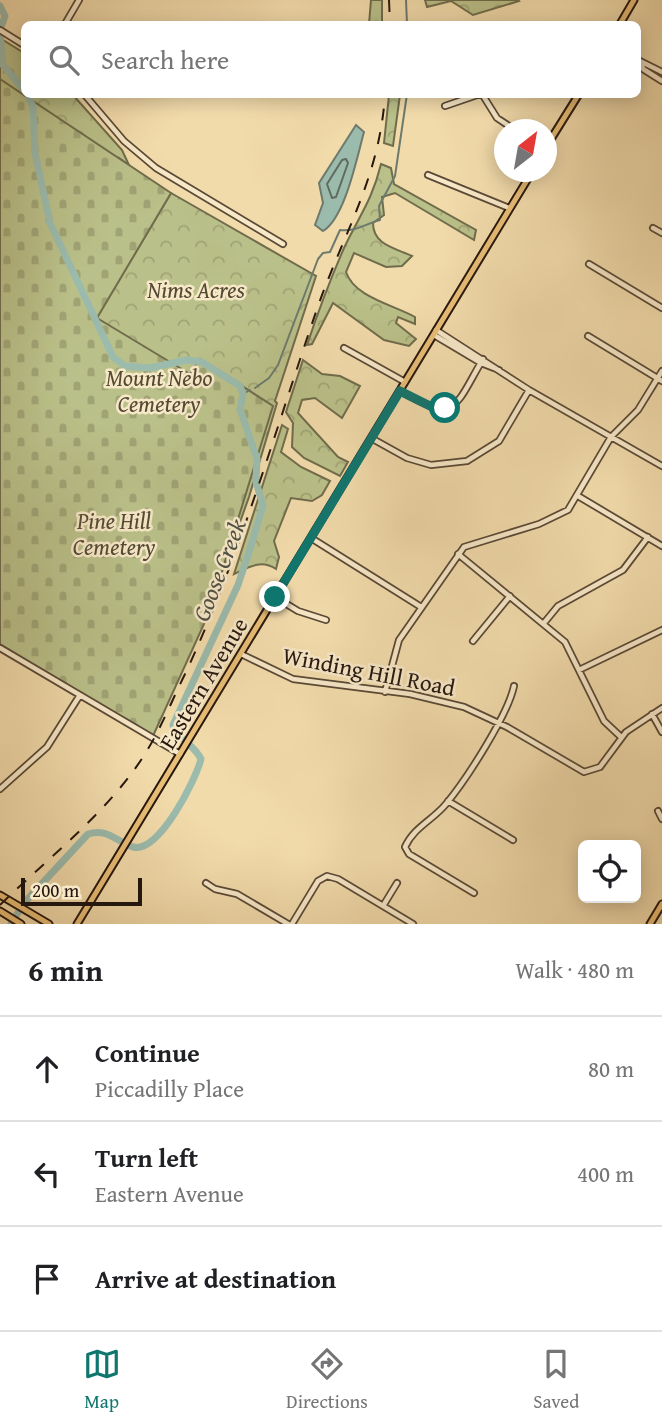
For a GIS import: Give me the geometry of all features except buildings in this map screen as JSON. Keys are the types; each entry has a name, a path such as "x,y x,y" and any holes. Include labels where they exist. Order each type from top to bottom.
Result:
{"main road":[{"path":"622,21 635,0"},
{"path":"557,130 577,98"},
{"name":"Eastern Avenue","path":"77,924 525,182"},
{"path":"0,895 49,924"},
{"path":"650,924 662,904"},
{"path":"2,912 21,924"}],"street":[{"path":"67,21 79,0"},
{"path":"0,30 21,43"},
{"path":"641,62 662,72"},
{"path":"641,65 662,81"},
{"path":"87,98 124,141 156,168 283,244"},
{"path":"445,106 469,98"},
{"path":"484,98 498,119"},
{"path":"428,175 509,208"},
{"path":"653,228 662,233"},
{"path":"589,264 662,308"},
{"path":"435,332 529,390 662,466"},
{"path":"588,337 660,380"},
{"path":"344,348 405,382"},
{"path":"400,391 436,409 445,408 459,401 482,361"},
{"path":"385,692 399,640 458,554 470,543 563,514 578,496 611,437 638,410 660,380 662,371"},
{"path":"371,439 407,458 431,465 467,461 499,442 529,390"},
{"path":"578,496 662,546"},
{"path":"311,537 421,607"},
{"path":"544,623 558,606 623,569 648,537"},
{"path":"458,554 565,642 604,721 621,737"},
{"path":"473,641 510,596"},
{"path":"275,597 298,611 326,620"},
{"path":"579,670 662,630"},
{"path":"0,648 180,754"},
{"name":"Winding Hill Road","path":"241,654 292,679 446,701 498,722 584,772 600,767 621,737 662,708"},
{"path":"474,893 405,849 416,830 448,802 498,722 514,686"},
{"path":"0,789 47,747 80,695"},
{"path":"652,714 662,732"},
{"path":"448,802 513,840"},
{"path":"658,811 662,819"},
{"path":"206,883 215,889 237,894 290,924 323,877 334,877 412,924"},
{"path":"383,906 397,883"}],"green space":[{"path":"371,0 382,0 382,21 369,21"},
{"path":"425,0 519,1 473,15 451,1 427,7"},
{"path":"0,38 21,51 21,98 76,98 122,150 129,165 119,158 103,307 171,193 316,276 275,401 277,403 249,497 213,597 0,81"},
{"path":"0,79 21,93 21,98 28,98 171,193 97,318 190,374 200,359 273,406 209,613 153,736 0,644"},
{"path":"389,98 400,98 393,146 384,143"},
{"path":"381,164 391,168 394,184 476,230 474,240 395,193 382,197 384,215 373,223 377,236 386,245 412,256 402,266 386,267 354,253 346,272 350,281 366,294 415,317 415,324 398,317 396,323 416,339 409,346 384,340 333,303 312,344 307,345 334,272 369,198"},
{"path":"303,360 322,374 340,376 360,386 342,418 315,398 302,400 298,413 338,457 348,462 340,476 304,458 292,447 293,423 286,412"},
{"path":"282,425 288,429 281,452 301,467 330,481 322,495 312,501 291,498 274,541 279,557 276,569 260,564 234,574"}],"water":[{"path":"356,125 364,132 349,186 338,214 323,231 315,225 323,203 319,183"}],"waterway":[{"path":"406,0 407,21"},
{"name":"Goose Creek","path":"0,6 5,16 0,30"},
{"name":"Goose Creek","path":"0,33 3,65 21,86"},
{"name":"Goose Creek","path":"11,924 24,903 88,834 101,833 133,847 143,846 165,828 175,813 201,759 173,725 238,585 263,505 256,482 257,459 240,409 243,394 240,386 202,362 187,360 150,368 125,366 113,357 50,223 35,153 33,107 30,98"},
{"path":"255,388 269,378 278,365 318,259 323,253 330,252 340,230 355,229 380,220 379,206 395,176 406,98"},
{"name":"Goose Creek","path":"243,394 250,390"}],"railway":[{"path":"389,0 390,21"},
{"path":"0,905 112,798 143,757 166,715 223,583 317,309 368,179 382,124 385,98"}],"route":[{"path":"275,597 400,391 436,409 445,408"}],"park label":[{"name":"Nims Acres","path":"196,289"},
{"name":"Mount Nebo Cemetery","path":"159,390"},
{"name":"Pine Hill Cemetery","path":"114,533"}]}
